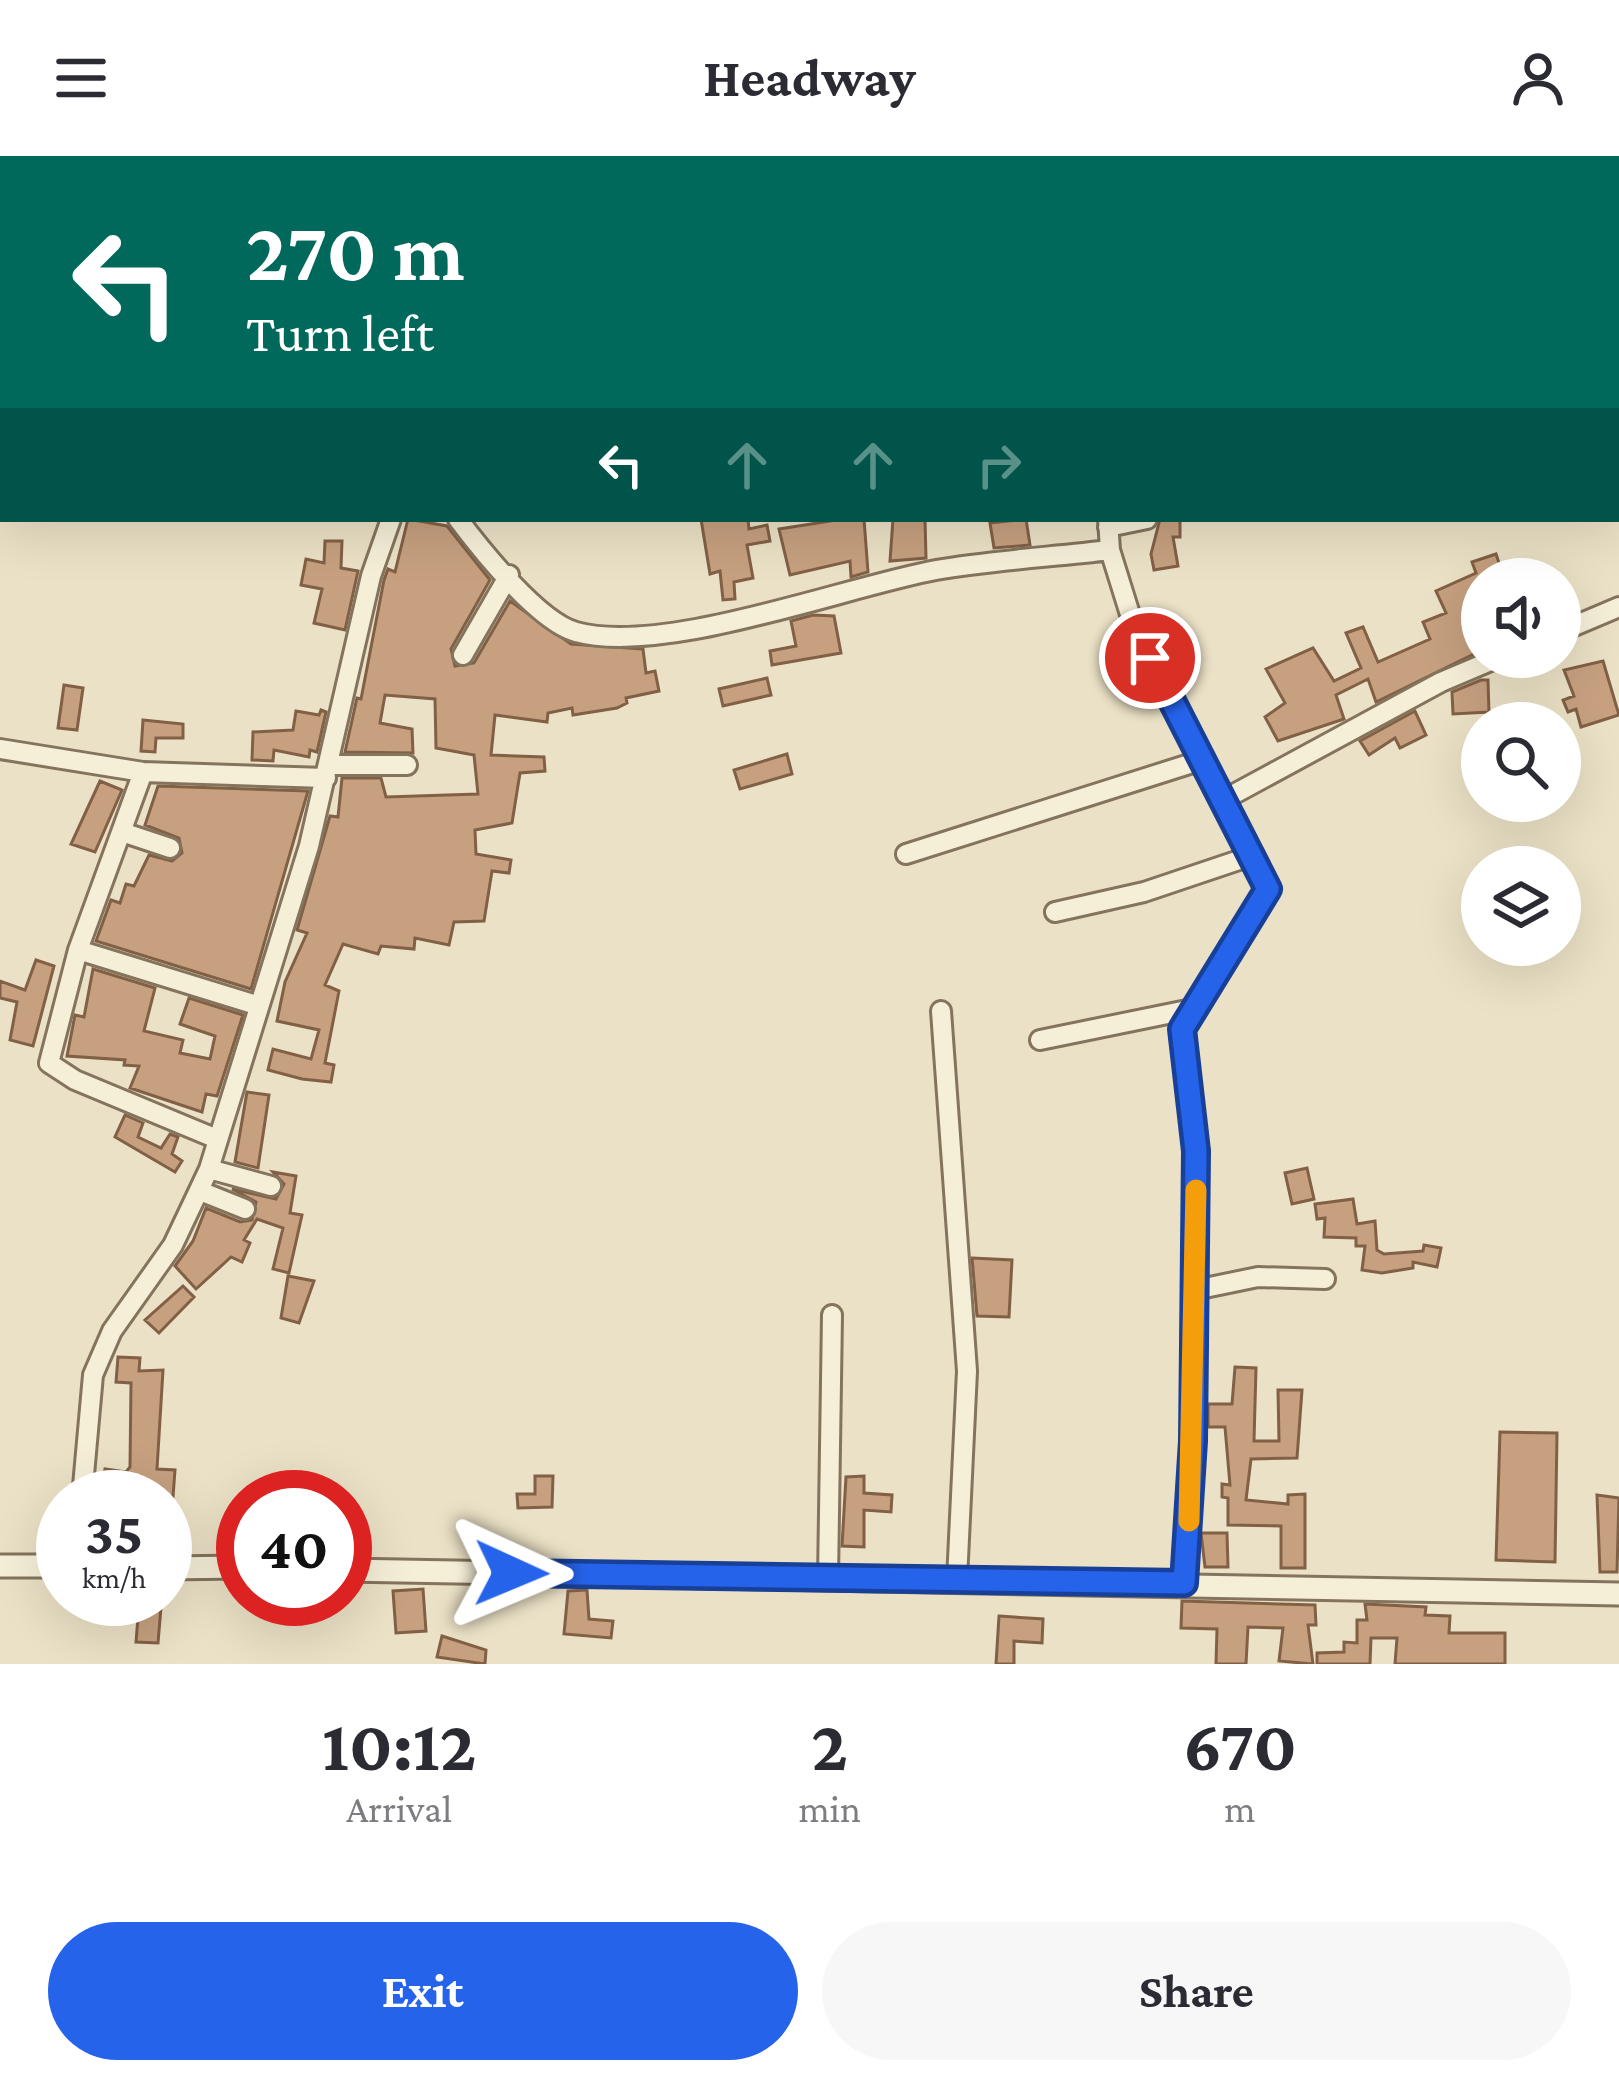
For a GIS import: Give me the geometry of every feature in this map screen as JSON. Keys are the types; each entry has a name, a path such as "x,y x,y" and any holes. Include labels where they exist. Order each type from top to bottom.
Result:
{"street":[{"path":"84,1470 87,1408 100,1352 173,1245 209,1169 329,771 370,576 390,522"},
{"path":"461,522 551,620 572,631 619,637 772,611 938,570 1110,550"},
{"path":"1108,523 1110,550 1133,624 1254,855 1267,895 1182,1029 1195,1129 1192,1485 1184,1583"},
{"path":"463,655 509,575"},
{"path":"1581,623 1619,607"},
{"path":"1223,800 1461,674"},
{"path":"0,749 143,772 329,771 407,765"},
{"path":"906,854 1202,760"},
{"path":"143,772 78,950 49,1059 52,1067 218,1139"},
{"path":"124,833 170,848"},
{"path":"1055,912 1144,892 1254,855"},
{"path":"78,950 256,1005"},
{"path":"941,1010 967,1371 957,1580"},
{"path":"1040,1040 1192,1010"},
{"path":"209,1169 271,1186"},
{"path":"200,1191 245,1209"},
{"path":"1195,1290 1258,1277 1325,1279"},
{"path":"828,1579 832,1315"},
{"path":"0,1566 36,1566"},
{"path":"372,1571 1619,1594"}],"building":[{"path":"407,522 447,526 490,580 451,649 455,666 474,663 510,601 571,644 643,649 646,673 655,671 659,691 626,698 627,703 617,708 573,715 572,708 548,713 547,722 495,715 491,755 544,757 545,771 520,773 512,823 475,830 476,854 511,860 509,873 492,871 484,921 454,922 449,945 415,938 414,949 381,946 378,954 343,944 325,985 339,991 325,1063 334,1065 331,1082 302,1079 268,1070 273,1049 311,1059 319,1030 277,1021 285,982 307,933 297,930 330,816 338,817 342,778 381,778 386,797 478,794 474,755 436,748 435,699 385,695 380,723 412,729 413,753 345,752 357,698 361,699 384,580 388,569 395,572"},
{"path":"701,522 748,522 749,529 767,525 770,541 747,545 753,578 734,582 735,599 723,600 720,571 710,574"},
{"path":"864,522 868,572 851,577 850,561 790,575 779,529"},
{"path":"893,522 925,522 926,558 890,561"},
{"path":"1026,522 1030,545 994,548 990,523"},
{"path":"1159,522 1180,522 1180,537 1173,537 1178,566 1154,570 1151,554"},
{"path":"325,541 342,541 341,568 358,571 345,630 314,623 322,589 301,585 306,559 324,563"},
{"path":"1461,580 1461,660 1376,702 1368,679 1336,695 1344,719 1278,741 1265,717 1285,703 1266,669 1313,648 1334,681 1361,668 1346,633 1363,627 1378,662 1430,639 1423,622 1446,613 1436,591"},
{"path":"834,616 841,653 772,665 770,651 796,646 791,621"},
{"path":"1603,661 1619,715 1581,727 1581,702 1563,700 1574,696 1567,678 1581,678 1581,666"},
{"path":"767,678 771,695 723,706 719,689"},
{"path":"1488,680 1489,702 1461,702 1461,714 1453,714 1452,692"},
{"path":"64,685 83,688 77,730 58,728"},
{"path":"321,710 326,712 317,752 310,750 309,757 274,750 273,761 252,760 253,732 293,730 296,711 319,715"},
{"path":"1415,711 1426,735 1400,748 1395,738 1369,755 1360,741"},
{"path":"143,720 183,724 183,738 156,738 155,752 141,751"},
{"path":"787,754 792,774 740,789 734,770"},
{"path":"100,781 122,790 95,852 71,844"},
{"path":"158,786 308,791 251,989 96,941 111,900 120,903 126,884 134,886 149,855 172,861 182,853 179,838 145,825"},
{"path":"36,960 54,966 33,1046 10,1040 17,1002 0,998 0,981 25,990"},
{"path":"93,969 155,988 144,1031 183,1040 180,1053 210,1059 215,1036 180,1024 189,998 243,1015 217,1096 206,1094 202,1112 130,1088 139,1066 124,1065 125,1060 67,1056 75,1015 84,1017"},
{"path":"247,1092 269,1095 258,1168 235,1162"},
{"path":"125,1115 143,1123 138,1137 161,1148 170,1134 178,1137 172,1154 182,1161 175,1172 115,1137"},
{"path":"1307,1168 1314,1199 1292,1204 1285,1173"},
{"path":"273,1172 296,1176 290,1213 302,1215 289,1273 273,1269 283,1228 257,1219 244,1240 250,1243 242,1262 231,1257 196,1289 175,1266 193,1241 206,1208 240,1222 252,1220 256,1202 232,1189 276,1199 284,1184"},
{"path":"1353,1199 1357,1224 1375,1221 1377,1250 1384,1254 1423,1251 1424,1245 1441,1248 1437,1267 1413,1262 1413,1268 1382,1273 1362,1270 1365,1246 1356,1246 1356,1238 1324,1237 1325,1218 1317,1219 1315,1204"},
{"path":"972,1258 1012,1260 1009,1317 977,1316"},
{"path":"288,1276 314,1281 299,1323 281,1318"},
{"path":"183,1286 194,1297 159,1333 145,1320"},
{"path":"118,1357 140,1358 139,1371 163,1370 157,1469 175,1470 128,1470 131,1383 116,1382"},
{"path":"1235,1367 1256,1368 1254,1441 1279,1441 1278,1390 1302,1390 1297,1458 1251,1459 1246,1500 1288,1504 1288,1495 1305,1494 1305,1568 1281,1568 1281,1526 1228,1525 1228,1498 1222,1497 1222,1484 1230,1485 1225,1427 1208,1427 1208,1404 1232,1404"},
{"path":"1500,1432 1557,1433 1555,1562 1496,1560"},
{"path":"535,1476 553,1476 552,1507 518,1508 517,1494 535,1494"},
{"path":"864,1476 864,1493 892,1495 891,1512 864,1510 864,1547 842,1546 846,1477"},
{"path":"1597,1495 1619,1498 1617,1572 1600,1572"},
{"path":"1201,1533 1227,1533 1228,1567 1205,1567"},
{"path":"423,1589 426,1631 396,1633 393,1591"},
{"path":"587,1590 589,1619 613,1621 611,1638 564,1634 568,1591"},
{"path":"1182,1601 1315,1605 1316,1625 1308,1625 1313,1664 1279,1661 1283,1628 1248,1627 1246,1664 1216,1664 1217,1629 1181,1628"},
{"path":"1365,1604 1426,1607 1425,1615 1450,1616 1449,1633 1505,1633 1505,1664 1395,1664 1397,1638 1371,1638 1370,1664 1317,1664 1317,1653 1344,1652 1344,1642 1357,1643 1357,1620 1367,1620"},
{"path":"999,1616 1043,1619 1042,1643 1014,1641 1014,1664 996,1664"},
{"path":"137,1626 159,1626 158,1643 136,1642"},
{"path":"442,1636 486,1650 485,1664 437,1657"}],"slow traffic":[{"path":"1189,1521 1196,1190"}],"route":[{"path":"511,1573 1184,1583 1192,1485 1196,1151 1181,1037 1198,998 1268,889 1150,658"}]}
